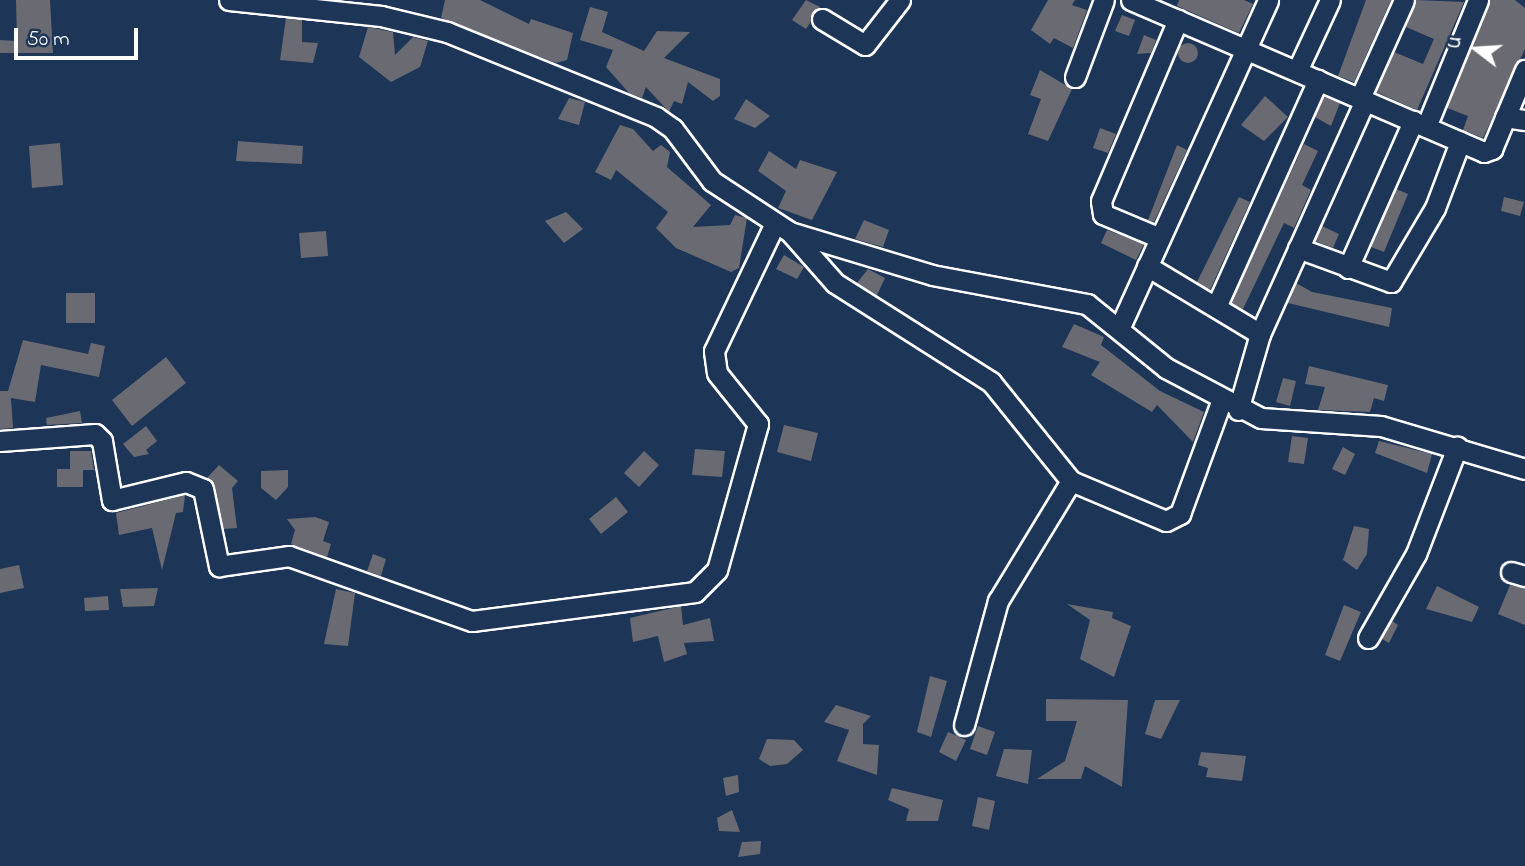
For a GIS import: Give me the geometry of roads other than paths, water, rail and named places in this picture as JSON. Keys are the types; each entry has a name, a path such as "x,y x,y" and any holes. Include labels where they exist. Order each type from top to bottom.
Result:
{"street":[{"path":"229,0 414,23 623,104 673,129 705,175 783,228 835,283 992,382 1072,481 1174,521 1229,406 1404,0"},
{"path":"822,19 865,45 900,0"},
{"path":"1075,77 1104,0"},
{"path":"1131,0 1488,153 1525,70"},
{"path":"1119,329 1268,0"},
{"path":"1297,71 1330,0"},
{"path":"1348,268 1478,0"},
{"path":"1160,238 1103,214 1101,201 1178,20"},
{"path":"1216,307 1318,80"},
{"path":"1505,117 1525,120"},
{"path":"1298,248 1348,268 1394,280 1435,208 1460,142"},
{"path":"783,228 932,275 1063,295 1119,329 1229,406 1310,426 1381,426 1525,468"},
{"path":"0,441 95,434 115,501 186,482 203,489 219,566 289,556 472,621 695,592 718,570 758,424 717,373 714,351 783,228"},
{"path":"1147,266 1260,334"},
{"path":"1368,638 1416,554 1457,447"},
{"path":"964,725 998,601 1072,481"}]}
